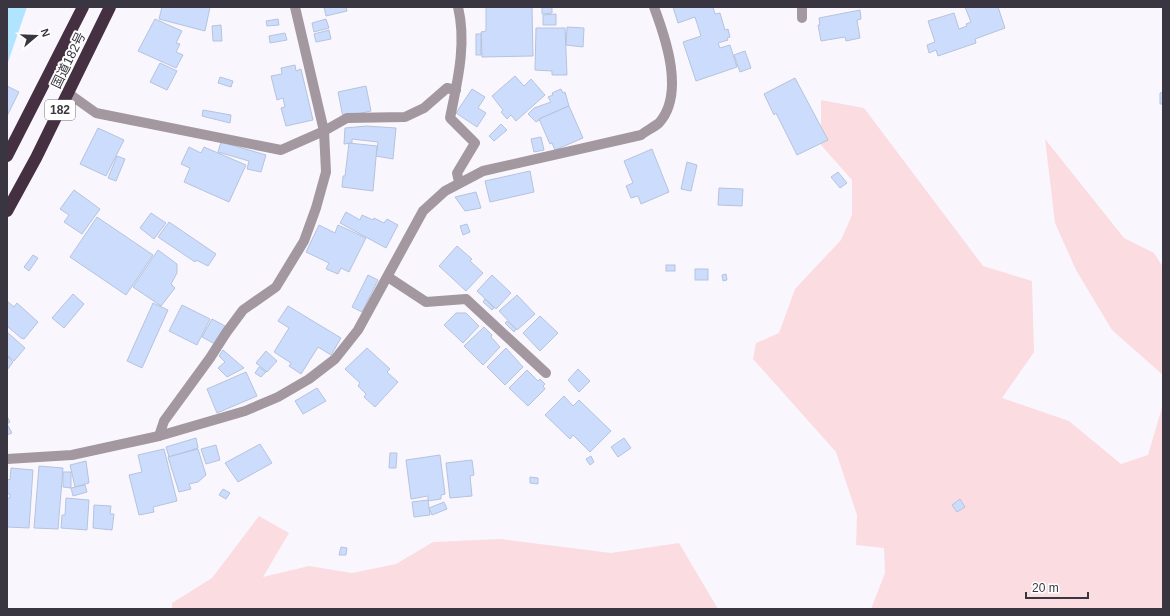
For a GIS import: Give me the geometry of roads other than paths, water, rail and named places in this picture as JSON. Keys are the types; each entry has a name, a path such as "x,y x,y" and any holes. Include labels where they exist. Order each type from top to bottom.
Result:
{"highway":[{"name":"国道182号","path":"7,156 83,7"},
{"name":"国道182号","path":"7,211 36,158 110,7"}],"street":[{"path":"159,436 164,421 243,310 276,287 304,241 316,208 326,172 324,131 295,7"},
{"path":"458,7 460,17 460,72 450,118 475,143 457,174 459,182"},
{"path":"7,459 72,455 159,436 245,411 278,397 309,379 335,359 358,330 423,211 445,191 459,182 484,171 641,135 659,123 670,103 672,73 664,34 654,7"},
{"path":"802,7 802,18"},
{"path":"68,93 96,113 281,150 324,131 347,118 405,117 424,108 447,88 456,90"},
{"path":"388,277 426,302 466,298 546,373"}],"water":[{"path":"7,7 27,7 7,65"}]}
